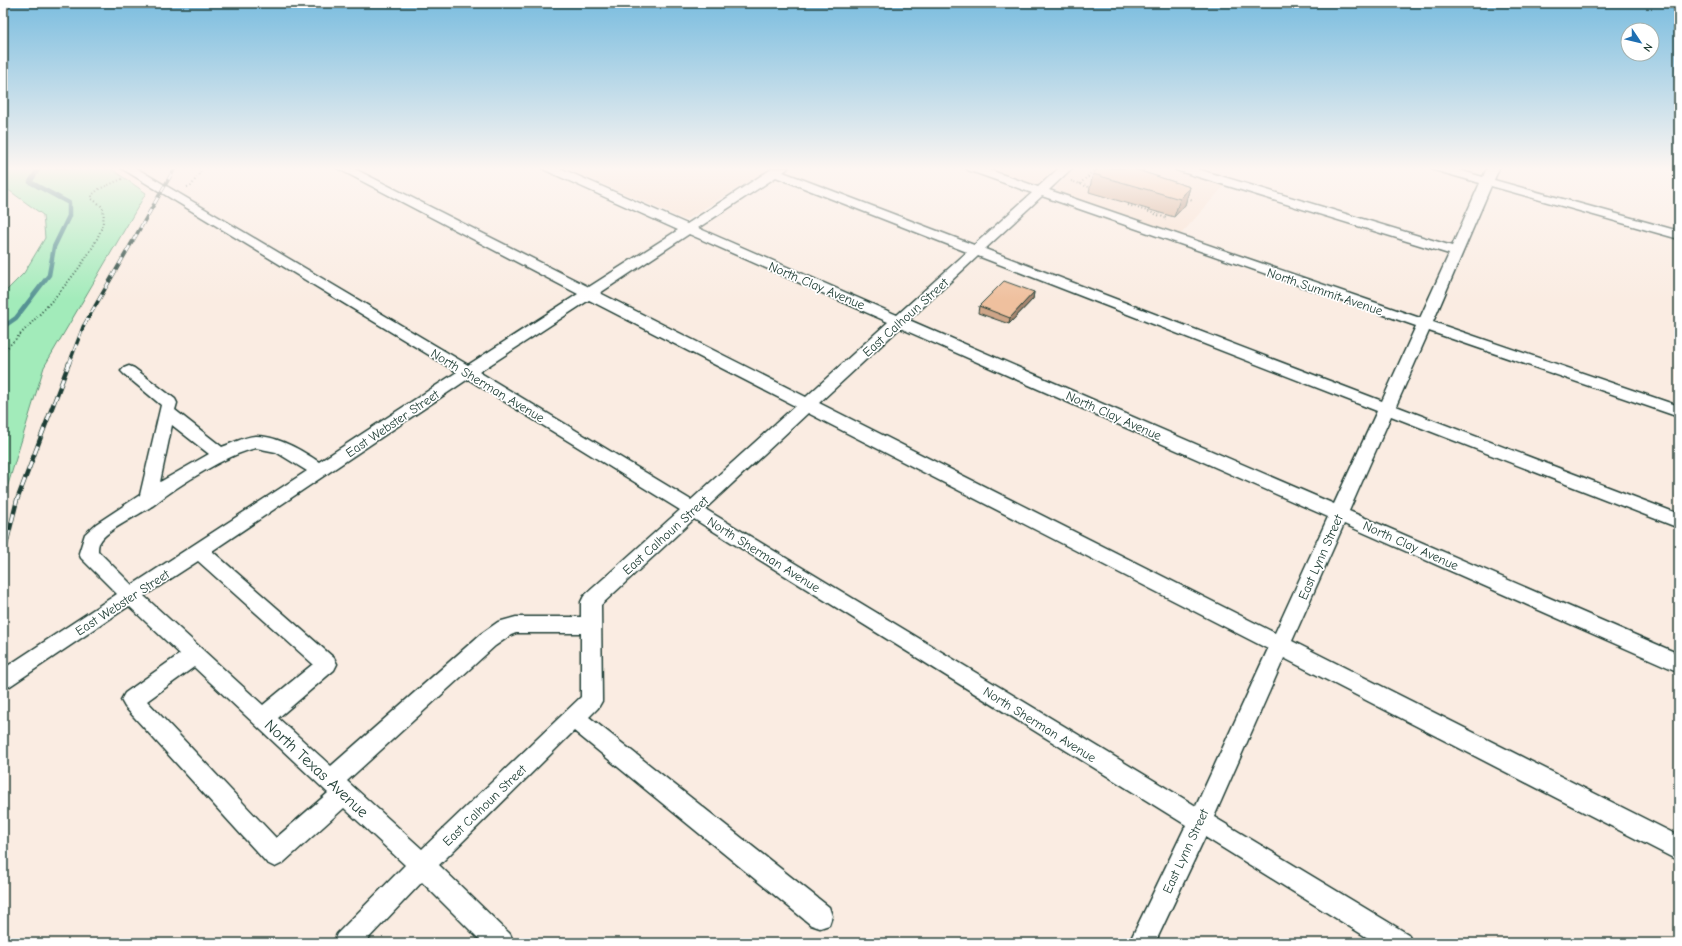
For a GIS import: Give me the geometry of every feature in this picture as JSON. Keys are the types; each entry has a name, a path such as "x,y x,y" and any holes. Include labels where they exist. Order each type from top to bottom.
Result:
{"street":[{"name":"North Sherman Avenue","path":"191,212 468,372 1399,943"},
{"path":"429,212 1679,849"},
{"name":"North Clay Avenue","path":"648,212 901,321 1679,663"},
{"name":"East Webster Street","path":"3,680 468,372 716,212"},
{"path":"880,212 976,251 1679,521"},
{"name":"East Calhoun Street","path":"346,943 422,865 591,702 592,602 1019,212"},
{"name":"North Summit Avenue","path":"1099,212 1679,412"},
{"path":"1326,212 1457,252"},
{"name":"East Lynn Street","path":"1142,943 1200,822 1474,212"},
{"path":"1607,212 1679,235"},
{"path":"129,371 169,403 148,500"},
{"path":"167,412 221,456"},
{"path":"148,500 233,448 254,442 289,451 319,471"},
{"name":"North Texas Avenue","path":"148,500 102,529 91,539 88,553 131,596 422,865 501,943"},
{"path":"199,551 327,664 263,718"},
{"path":"195,655 132,700 276,855 338,787 488,640 505,628 516,625 591,625"},
{"path":"574,718 820,916"}],"path":[{"path":"3,352 69,281 97,240 102,226 104,212"},
{"path":"1150,212 1166,218"},
{"path":"1164,221 1169,216"}],"shaded area":[{"path":"667,212 698,212 685,220"},
{"path":"1116,212 1201,212 1181,234"}],"green space":[{"path":"39,212 135,212 44,367 3,501 3,294 24,273 45,238 43,215"}],"building":[{"path":"1004,281 1034,292 1010,318 979,306"}],"waterway":[{"path":"3,327 16,318 49,275 54,247 69,216 69,212"}],"railway":[{"path":"69,364 83,327 149,212"},
{"path":"3,557 17,500 69,363"}]}
